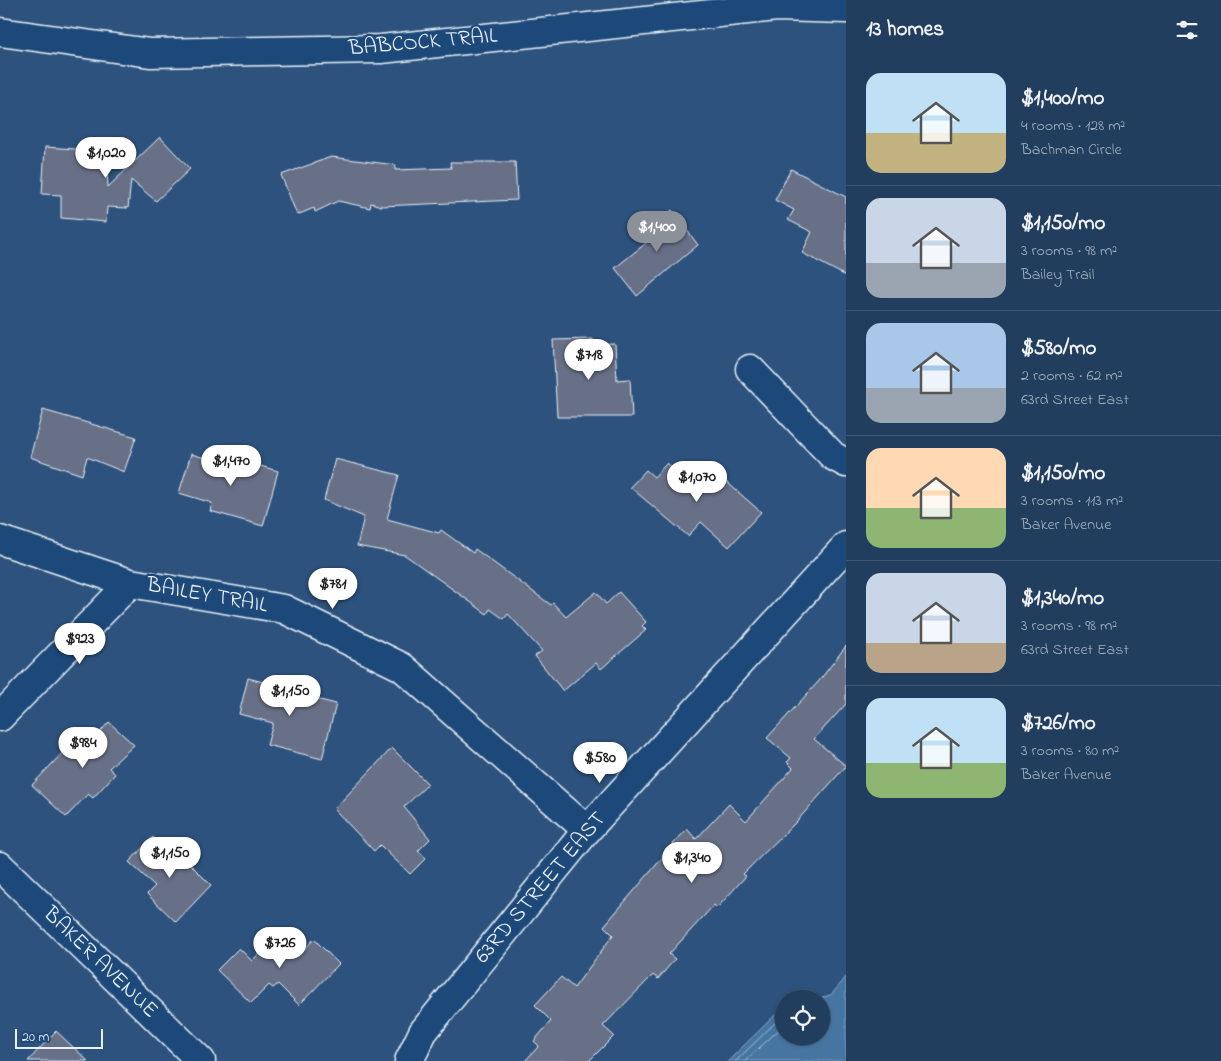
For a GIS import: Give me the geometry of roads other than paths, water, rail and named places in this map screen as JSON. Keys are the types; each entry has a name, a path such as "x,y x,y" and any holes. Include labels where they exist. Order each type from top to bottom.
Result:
{"street":[{"name":"BABCOCK TRAIL","path":"0,32 150,53 381,49 777,8 846,9"},
{"path":"750,369 833,456 846,463"},
{"name":"BAILEY TRAIL","path":"0,540 130,583 284,610 402,667 587,830"},
{"name":"63RD STREET EAST","path":"409,1061 423,1032 587,830 846,546"},
{"path":"0,716 130,583"},
{"name":"BAKER AVENUE","path":"0,866 201,1061"}],"water":[{"path":"846,977 846,1061 728,1061 775,1016 775,1045 830,1045 830,995"}]}
